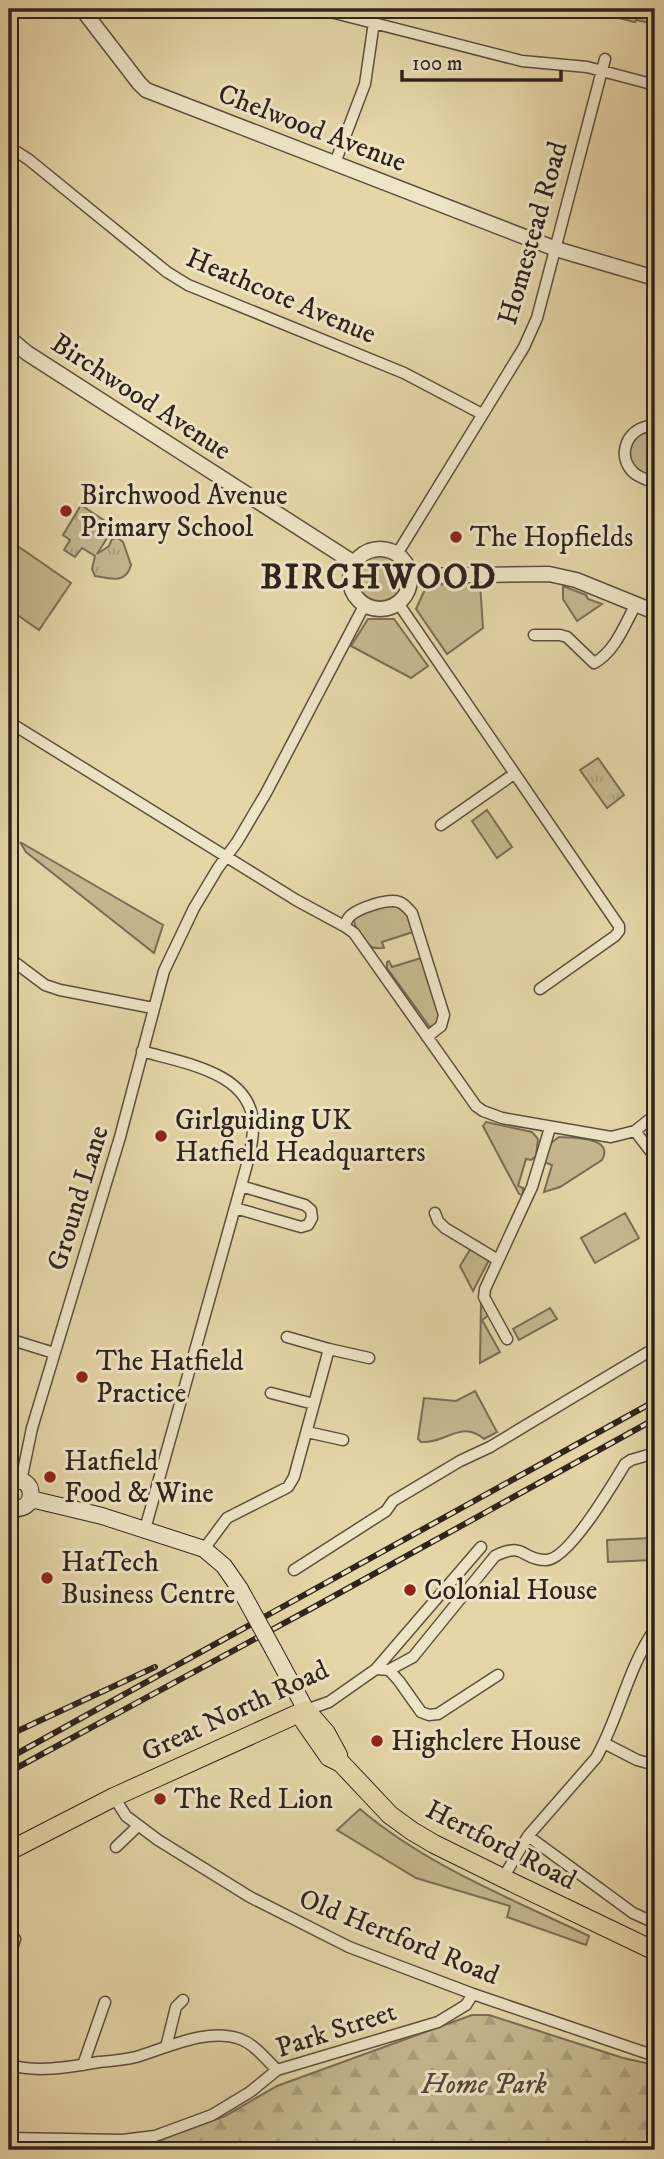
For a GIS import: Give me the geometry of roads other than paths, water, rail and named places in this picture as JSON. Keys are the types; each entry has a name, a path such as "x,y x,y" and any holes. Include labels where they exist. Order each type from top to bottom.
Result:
{"main road":[{"path":"12,1506 26,1505 31,1499 28,1485 15,1482"},
{"path":"31,1499 102,1516 204,1549 224,1566 240,1589 306,1710"},
{"name":"Hertford Road","path":"306,1710 304,1721 329,1757 341,1763 390,1815 434,1844 655,1951"},
{"name":"Great North Road","path":"9,1851 114,1797 306,1710"}],"street":[{"name":"Chelwood Avenue","path":"82,9 146,90 556,249 655,278"},
{"path":"319,9 522,61 557,63 602,71 655,85"},
{"path":"335,163 365,85 374,22"},
{"name":"Homestead Road","path":"397,554 524,347 537,318 605,59"},
{"name":"Heathcote Avenue","path":"9,147 28,159 167,272 188,285 404,373 482,415"},
{"name":"Birchwood Avenue","path":"9,338 27,353 354,563"},
{"path":"655,426 637,430 624,449 629,467 635,474 655,483"},
{"path":"378,549 397,554 406,563 410,576 405,596 398,603 381,608 365,604 357,598 350,581 354,563 361,555 378,549"},
{"path":"410,576 549,574 576,580 655,612"},
{"path":"398,603 619,926 619,932 615,936 540,989"},
{"path":"226,857 266,793 365,604"},
{"path":"534,635 567,637 594,663 602,659 614,644 636,604"},
{"path":"9,722 296,900 344,926 360,942 476,1106 483,1111 502,1118 550,1128 611,1137 635,1131 655,1115"},
{"path":"441,825 514,774"},
{"name":"Ground Lane","path":"15,1482 120,1137 164,971 183,929 226,857"},
{"path":"344,926 358,911 387,900 405,905 412,913 444,1016 441,1026 427,1037"},
{"path":"9,958 45,985 153,1008"},
{"path":"142,1051 219,1074 235,1085 249,1105 254,1125 241,1186 145,1529"},
{"path":"507,1339 484,1297 485,1289 531,1187 550,1128"},
{"path":"635,1131 655,1157"},
{"path":"235,1208 301,1227 307,1225 312,1218 311,1210 305,1205 241,1186"},
{"path":"435,1213 444,1228 498,1260"},
{"path":"287,1337 369,1358"},
{"path":"9,1339 54,1353"},
{"path":"293,1570 386,1511 393,1500 489,1447 655,1348"},
{"path":"204,1549 227,1518 288,1487 294,1477 329,1349"},
{"path":"271,1393 314,1404"},
{"path":"307,1433 343,1440"},
{"path":"376,1669 389,1670 414,1657 495,1556 517,1549 532,1558 543,1560 552,1560 559,1556 585,1526 625,1464 655,1453"},
{"path":"9,1528 12,1506"},
{"name":"Great North Road","path":"306,1710 329,1702 376,1669 481,1547"},
{"path":"503,1878 528,1836 596,1758 638,1661 655,1629"},
{"path":"389,1670 421,1712 429,1715 438,1714 498,1675"},
{"path":"604,1743 636,1760 655,1765"},
{"name":"Old Hertford Road","path":"114,1797 126,1816 138,1826 250,1897 349,1947 473,1994 655,2056"},
{"path":"116,1847 138,1826"},
{"path":"528,1836 633,1913 655,1923"},
{"path":"9,1958 15,1939"},
{"name":"Park Street","path":"9,2138 122,2140 155,2136 212,2115 250,2092 277,2070 439,2022 466,2005 473,1994"},
{"path":"166,2047 176,2007 183,2000"},
{"path":"83,2065 105,2002"},
{"path":"9,2064 26,2068 83,2065 134,2057 218,2036 241,2039 261,2053 277,2070"}],"railway":[{"path":"9,1758 655,1401"},
{"path":"9,1772 655,1419"},
{"path":"9,1735 155,1667"}],"place":[{"name":"Birchwood Avenue Primary School","path":"66,511"},
{"name":"The Hopfields","path":"456,537"},
{"name":"Girlguiding UK Hatfield Headquarters","path":"161,1136"},
{"name":"The Hatfield Practice","path":"82,1377"},
{"name":"Hatfield Food & Wine","path":"50,1477"},
{"name":"HatTech Business Centre","path":"47,1578"},
{"name":"Colonial House","path":"410,1590"},
{"name":"Highclere House","path":"377,1741"},
{"name":"The Red Lion","path":"160,1799"}],"district":[{"name":"BIRCHWOOD","path":"379,578"}],"park label":[{"name":"Home Park","path":"484,2084"}]}
